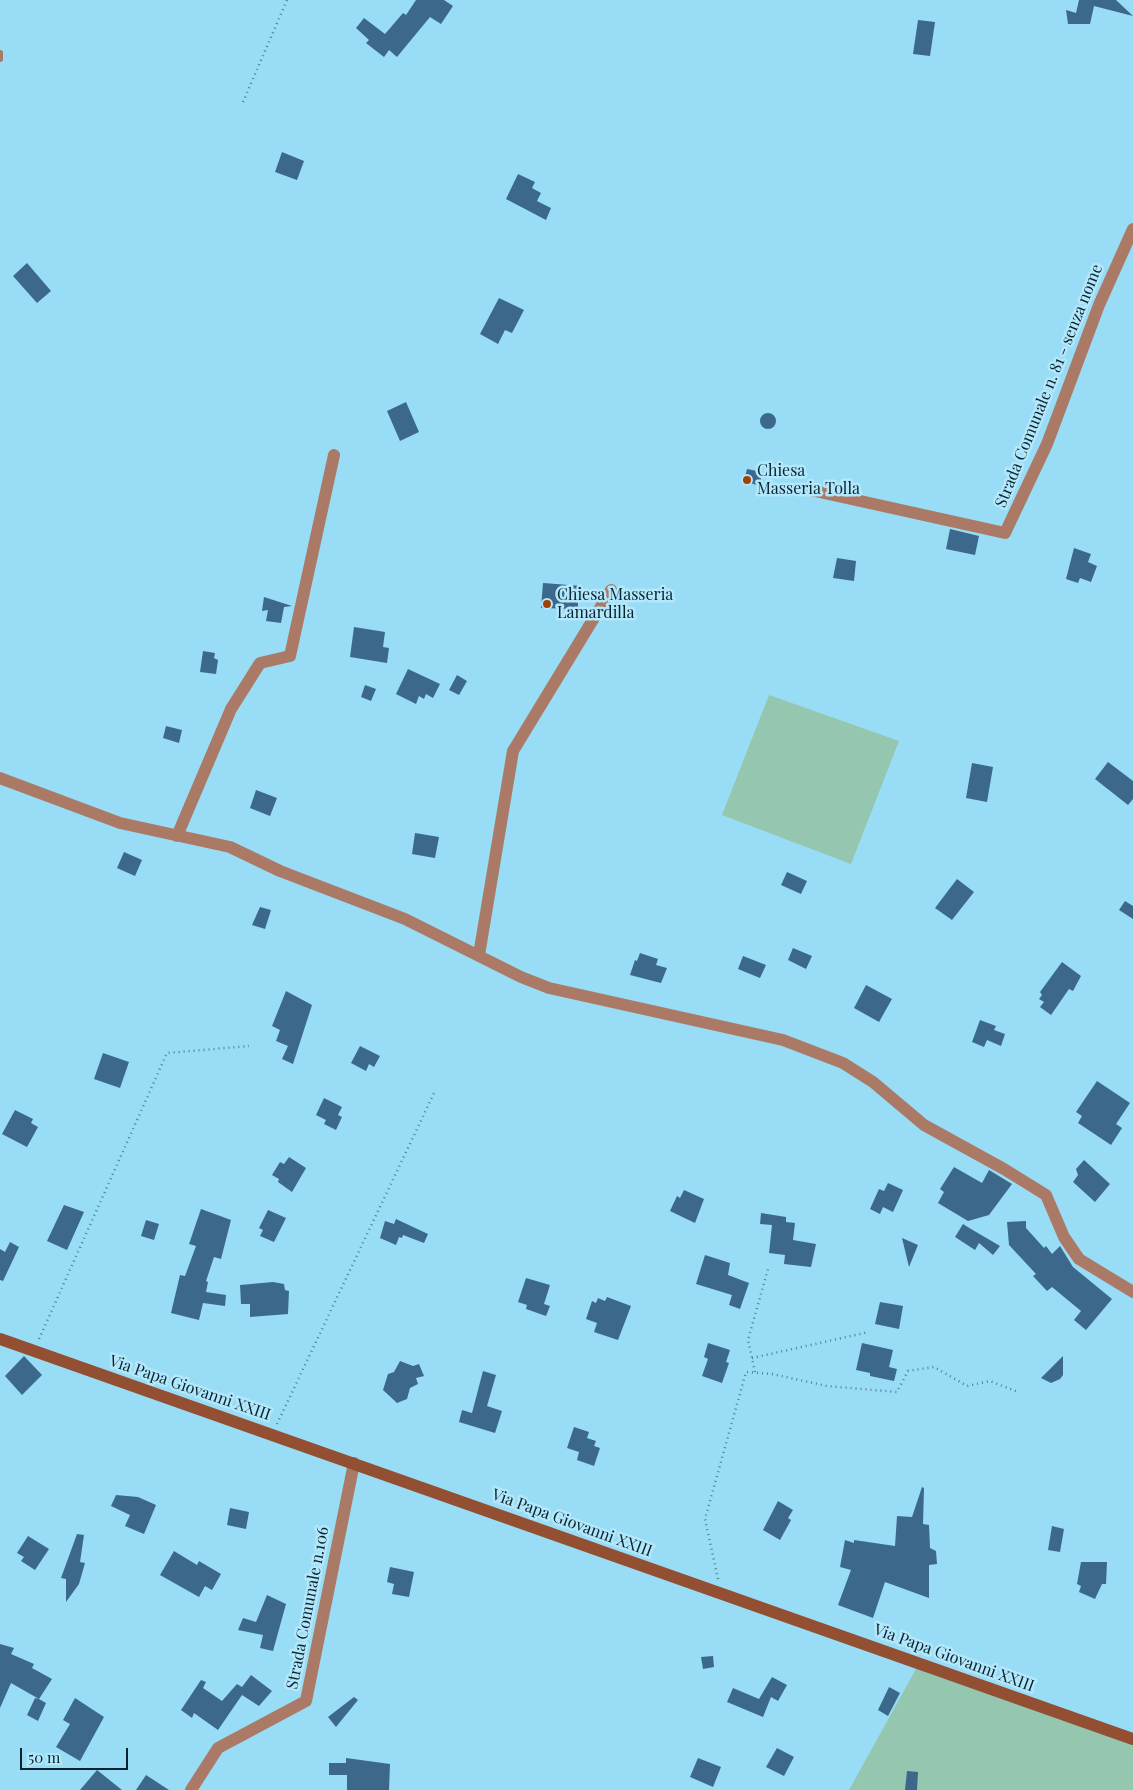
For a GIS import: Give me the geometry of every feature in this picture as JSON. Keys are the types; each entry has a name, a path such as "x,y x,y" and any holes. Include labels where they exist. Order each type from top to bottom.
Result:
{"main road":[{"name":"Via Papa Giovanni XXIII","path":"0,1339 354,1462 1133,1739"}],"street":[{"name":"Strada Comunale n. 81 - senza nome","path":"806,489 1005,533 1047,444 1099,305 1133,229"},
{"path":"177,836 236,701 260,663 290,656 334,455"},
{"path":"479,955 513,751 612,590"},
{"path":"0,778 120,823 230,847 280,871 405,919 521,977 549,988 783,1040 843,1064 873,1082 924,1125 1004,1169 1046,1195 1064,1237 1079,1259 1133,1292"},
{"name":"Strada Comunale n.106","path":"191,1790 218,1748 306,1701 354,1462"}],"lane":[{"path":"0,53 0,59"}],"path":[{"path":"243,102 287,0"},
{"path":"34,1351 167,1053 249,1046"},
{"path":"272,1434 435,1091"},
{"path":"755,1372 748,1340 768,1269"},
{"path":"752,1358 869,1332"},
{"path":"722,1593 714,1567 705,1519 746,1372 772,1374 827,1386 897,1392 908,1371 934,1367 967,1386 990,1381 1018,1392"}],"green space":[{"path":"769,695 899,741 851,864 722,815"},
{"path":"916,1669 1133,1744 1133,1790 849,1790"}],"building":[{"path":"416,0 444,0 453,6 441,24 430,17 397,57 389,50 384,57 366,43 369,40 356,28 364,18 385,34 403,13 406,15"},
{"path":"1079,0 1116,0 1133,16 1094,6 1090,24 1068,24 1066,10 1076,13"},
{"path":"918,20 935,22 930,56 913,54"},
{"path":"282,152 304,161 297,180 275,172"},
{"path":"518,174 535,182 532,188 541,193 537,201 551,208 546,220 506,199"},
{"path":"27,263 51,291 37,303 13,276"},
{"path":"499,298 524,310 512,333 505,330 498,344 480,334"},
{"path":"406,402 419,432 400,441 387,411"},
{"path":"768,413 774,415 776,421 774,427 768,429 762,427 760,421 762,415"},
{"path":"747,469 762,472 760,486 744,481"},
{"path":"950,529 979,536 975,555 946,549"},
{"path":"1074,548 1091,554 1088,562 1097,566 1091,582 1080,578 1078,583 1066,579"},
{"path":"837,558 856,561 854,581 833,578"},
{"path":"543,583 582,586 582,599 578,599 578,609 541,608"},
{"path":"264,597 292,606 284,607 281,623 266,621 268,610 262,611"},
{"path":"354,627 385,632 383,647 389,648 387,663 350,657"},
{"path":"203,651 215,653 214,658 218,660 216,674 200,672"},
{"path":"408,669 440,684 433,698 426,694 424,699 419,696 416,704 396,694"},
{"path":"457,675 467,681 459,695 449,690"},
{"path":"365,685 376,689 371,701 361,697"},
{"path":"166,726 182,730 179,743 163,738"},
{"path":"1108,762 1133,781 1133,799 1128,805 1095,779"},
{"path":"972,763 993,767 987,802 966,798"},
{"path":"256,790 277,798 270,816 250,808"},
{"path":"415,833 439,837 435,858 412,854"},
{"path":"124,852 142,860 135,876 117,868"},
{"path":"787,872 807,881 801,894 781,885"},
{"path":"957,879 974,892 952,920 935,908"},
{"path":"1125,901 1133,906 1133,919 1119,910"},
{"path":"260,907 271,910 265,929 252,925"},
{"path":"793,948 812,956 806,969 788,960"},
{"path":"640,953 658,959 656,965 667,968 661,983 630,975 635,960 637,961"},
{"path":"743,956 766,965 760,978 738,969"},
{"path":"1062,962 1081,976 1073,991 1069,989 1051,1015 1040,1007 1044,1002 1039,999 1042,995 1040,992"},
{"path":"866,985 892,999 879,1022 854,1008"},
{"path":"286,991 312,1005 293,1064 282,1059 288,1046 276,1041 280,1030 272,1026"},
{"path":"980,1020 996,1026 994,1030 1005,1034 1001,1046 987,1040 984,1047 972,1042"},
{"path":"360,1046 380,1056 374,1067 369,1064 366,1071 351,1063"},
{"path":"103,1053 129,1062 120,1088 94,1079"},
{"path":"1097,1081 1130,1103 1116,1124 1122,1128 1111,1145 1078,1123 1082,1116 1076,1112"},
{"path":"324,1098 342,1107 338,1115 342,1117 336,1130 324,1124 326,1120 316,1115"},
{"path":"15,1110 33,1119 31,1123 38,1127 27,1147 2,1134"},
{"path":"289,1157 306,1168 292,1192 272,1175 280,1162 284,1164"},
{"path":"1084,1160 1110,1184 1095,1202 1073,1182 1078,1175 1076,1169"},
{"path":"954,1167 982,1183 989,1170 1012,1184 989,1215 968,1221 938,1203 944,1192 940,1189"},
{"path":"888,1183 903,1190 893,1212 883,1207 880,1214 870,1209 879,1189 884,1191"},
{"path":"684,1190 704,1199 695,1223 670,1211 677,1196 680,1198"},
{"path":"64,1205 84,1212 67,1250 47,1241"},
{"path":"201,1209 231,1220 221,1259 214,1257 206,1281 208,1282 206,1292 226,1295 225,1306 203,1303 199,1320 171,1313 180,1275 185,1276 196,1246 189,1244"},
{"path":"268,1210 286,1218 274,1242 260,1236 263,1230 259,1228"},
{"path":"761,1213 786,1217 786,1222 795,1223 793,1240 816,1244 811,1267 784,1264 785,1255 769,1253 772,1225 760,1224"},
{"path":"396,1219 428,1234 424,1243 403,1235 402,1238 399,1237 396,1245 380,1238 385,1221 394,1224"},
{"path":"146,1220 159,1224 154,1240 141,1236"},
{"path":"1026,1221 1026,1228 1044,1248 1046,1246 1052,1254 1060,1246 1073,1267 1112,1299 1086,1330 1074,1320 1081,1311 1052,1287 1047,1291 1033,1276 1036,1274 1009,1245 1007,1222"},
{"path":"963,1224 1000,1246 993,1255 979,1243 975,1250 955,1237"},
{"path":"902,1238 918,1245 909,1267"},
{"path":"10,1242 19,1247 3,1281 0,1280 0,1249 5,1252"},
{"path":"705,1255 730,1263 728,1275 749,1283 740,1309 729,1305 732,1295 696,1284"},
{"path":"526,1278 550,1285 544,1304 550,1306 546,1316 526,1309 527,1305 518,1302"},
{"path":"273,1282 284,1284 285,1290 289,1291 288,1314 250,1317 250,1304 241,1304 240,1285"},
{"path":"607,1297 631,1306 618,1340 594,1332 597,1323 586,1319 592,1301 596,1303 598,1298 605,1301"},
{"path":"880,1302 903,1306 899,1329 875,1324"},
{"path":"708,1343 730,1350 726,1362 729,1363 722,1383 702,1376 708,1359 704,1357"},
{"path":"862,1343 893,1350 889,1367 897,1369 894,1381 870,1376 870,1373 856,1370"},
{"path":"24,1356 42,1375 22,1395 5,1376"},
{"path":"1063,1356 1063,1375 1060,1379 1051,1383 1041,1378"},
{"path":"400,1361 413,1366 419,1364 424,1376 416,1378 418,1384 410,1388 407,1399 397,1403 383,1390 388,1374 394,1372"},
{"path":"483,1371 496,1375 487,1406 502,1411 495,1433 459,1422 462,1410 472,1413"},
{"path":"574,1427 589,1432 587,1438 596,1441 594,1446 600,1448 594,1466 577,1460 579,1452 567,1448"},
{"path":"922,1487 924,1488 923,1524 929,1525 930,1548 936,1551 937,1564 929,1565 929,1598 885,1582 873,1618 838,1605 851,1570 840,1567 845,1540 854,1543 854,1540 895,1546 897,1516 912,1517"},
{"path":"116,1495 138,1497 156,1505 144,1534 125,1526 130,1515 111,1506"},
{"path":"778,1501 793,1510 788,1518 791,1520 780,1540 763,1530"},
{"path":"230,1508 249,1512 246,1529 227,1525"},
{"path":"1052,1526 1064,1529 1060,1552 1048,1550"},
{"path":"77,1534 84,1535 80,1562 85,1563 79,1584 66,1602 66,1579 61,1578"},
{"path":"28,1536 49,1549 35,1570 21,1561 24,1557 17,1553"},
{"path":"174,1551 197,1565 199,1561 221,1574 212,1590 205,1586 199,1597 160,1575"},
{"path":"1081,1562 1107,1562 1106,1584 1102,1584 1095,1599 1079,1592 1081,1586 1077,1584"},
{"path":"390,1567 414,1572 409,1597 392,1594 394,1584 387,1582"},
{"path":"267,1595 286,1604 273,1651 260,1648 263,1635 238,1630 243,1618 256,1622"},
{"path":"0,1644 14,1648 11,1654 34,1664 32,1668 52,1679 39,1699 11,1683 0,1708"},
{"path":"713,1656 714,1667 703,1669 701,1657"},
{"path":"251,1675 272,1691 259,1706 242,1695 218,1730 194,1713 192,1718 181,1710 201,1680 206,1682 203,1688 222,1701 237,1684 242,1687"},
{"path":"772,1677 787,1685 778,1701 771,1697 763,1717 727,1702 733,1688 759,1699"},
{"path":"889,1687 900,1693 888,1716 878,1710"},
{"path":"354,1697 358,1700 336,1727 328,1717"},
{"path":"35,1698 46,1703 38,1721 27,1715"},
{"path":"75,1698 104,1717 80,1761 56,1747 70,1724 63,1720"},
{"path":"777,1748 794,1757 784,1776 766,1767"},
{"path":"346,1758 390,1764 389,1790 347,1790 347,1775 329,1775 329,1763 346,1763"},
{"path":"698,1758 721,1767 713,1787 690,1777"},
{"path":"97,1770 122,1790 80,1790"},
{"path":"907,1771 918,1772 917,1790 905,1790"},
{"path":"146,1775 169,1790 136,1790"}],"place":[{"name":"Chiesa Masseria Tolla","path":"747,480"},
{"name":"Chiesa Masseria Lamardilla","path":"547,604"}]}
